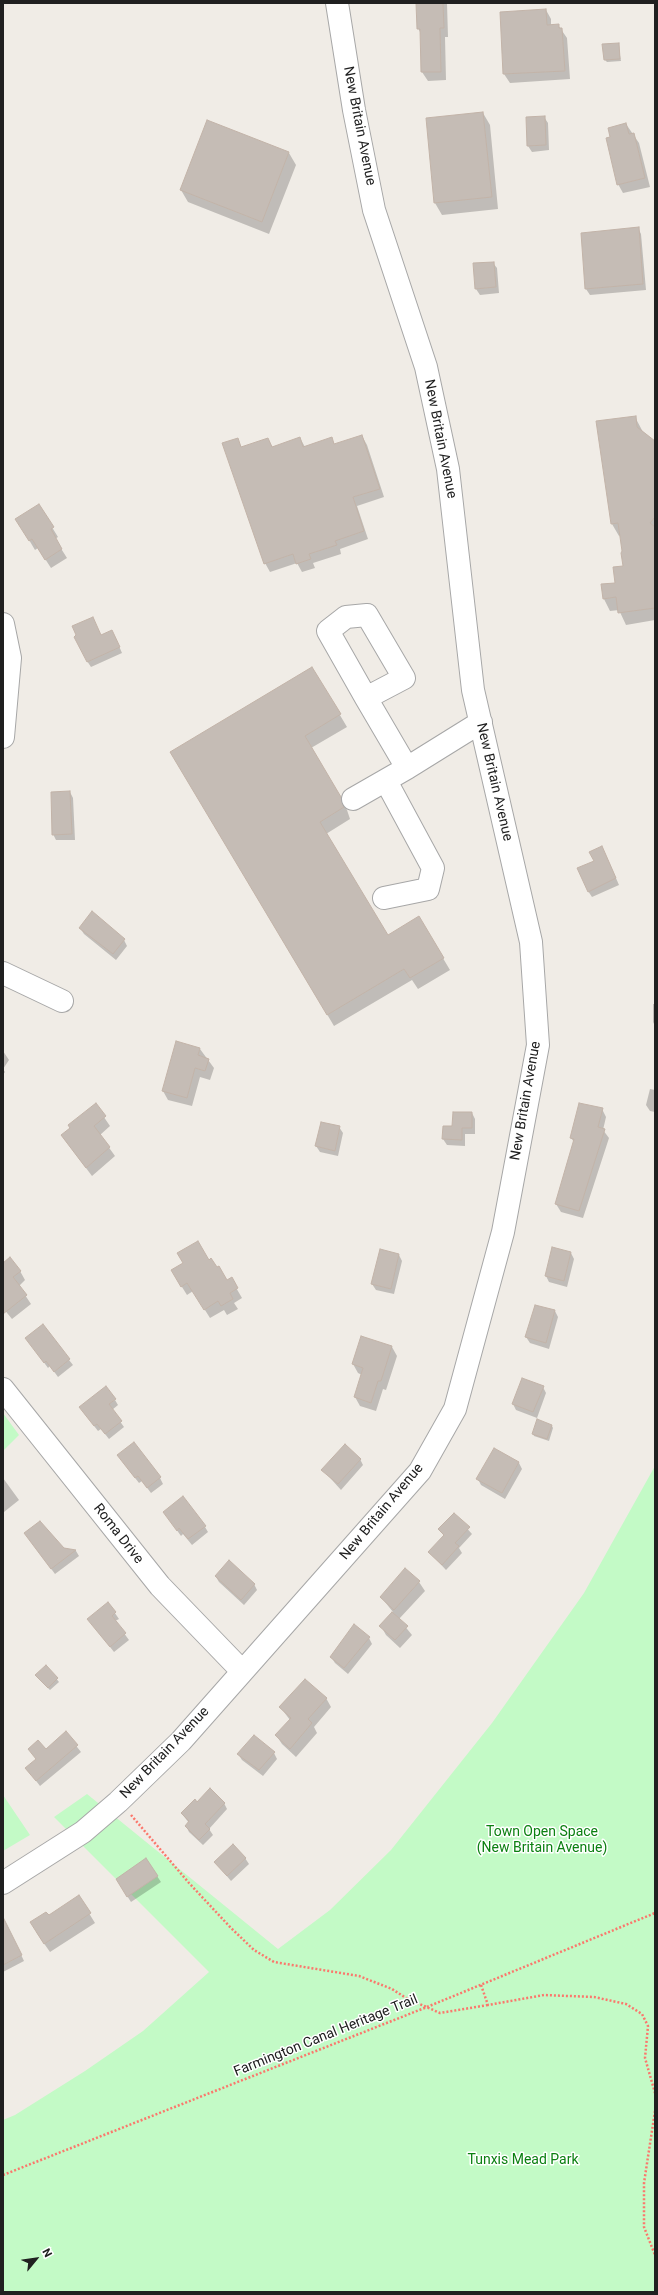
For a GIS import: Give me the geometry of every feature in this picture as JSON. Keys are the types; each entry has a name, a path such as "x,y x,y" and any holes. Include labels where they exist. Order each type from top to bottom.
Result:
{"street":[{"name":"New Britain Avenue","path":"3,1883 82,1832 118,1802 181,1741 420,1471 455,1409 503,1232 538,1045 531,942 473,690 448,469 426,367 374,210 354,110 337,3"},
{"path":"3,624 10,658 3,737"},
{"path":"366,698 407,768"},
{"path":"353,800 481,722"},
{"path":"384,898 428,889 433,868 386,781"},
{"path":"3,972 62,1001"},
{"name":"Roma Drive","path":"3,1389 160,1586 242,1671"}],"path":[{"path":"118,1802 189,1884 254,1950 274,1962 359,1976 392,1989 406,1998 440,2013 544,1995 594,1997 626,2004 642,2014 648,2026 645,2058 655,2093"},
{"name":"Farmington Canal Heritage Trail","path":"3,2175 427,2007 655,1913"},
{"path":"481,1985 488,2005"},
{"path":"655,2112 644,2183 644,2227 655,2255"}],"green space":[{"path":"3,1413 19,1435 3,1451"},
{"path":"655,1466 655,2292 3,2292 3,2120 15,2115 85,2071 143,2031 209,1972 54,1817 87,1794 278,1949 330,1910 391,1850 492,1723 584,1593"},
{"path":"3,1795 30,1835 3,1851"}],"building":[{"path":"416,3 443,3 444,28 440,28 441,72 421,72 420,29 417,29"},
{"path":"546,9 547,25 559,24 559,28 562,28 565,71 503,74 500,12"},
{"path":"619,43 620,59 604,60 602,44"},
{"path":"483,112 492,197 434,203 426,118"},
{"path":"545,116 546,145 527,146 526,117"},
{"path":"207,120 289,152 262,222 180,190"},
{"path":"626,123 629,134 634,133 645,178 617,185 606,138 610,137 608,128"},
{"path":"639,227 643,284 585,289 581,233"},
{"path":"494,262 496,287 475,289 473,263"},
{"path":"636,416 637,427 655,441 655,517 650,523 655,527 655,608 618,613 616,597 603,599 601,584 615,583 613,567 623,566 618,523 611,524 596,421"},
{"path":"362,435 380,489 353,497 364,531 335,541 337,545 309,554 311,559 296,564 293,554 264,564 222,443 238,438 241,447 268,438 272,447 300,437 303,447 332,437 334,444"},
{"path":"39,504 54,527 51,529 62,549 45,560 32,539 29,541 15,519"},
{"path":"93,617 101,635 112,630 120,647 87,662 74,637 76,635 72,626"},
{"path":"312,667 341,714 305,736 341,797 344,807 320,822 388,935 419,916 444,958 410,978 404,969 327,1015 170,752"},
{"path":"70,791 72,834 52,835 51,792"},
{"path":"602,846 616,878 588,892 577,868 594,861 589,852"},
{"path":"92,911 125,939 113,954 79,928"},
{"path":"176,1041 200,1048 198,1055 209,1059 205,1071 195,1068 187,1098 162,1091"},
{"path":"96,1103 106,1116 94,1126 110,1147 86,1168 61,1135 70,1128 68,1125"},
{"path":"579,1103 603,1108 598,1127 605,1129 579,1211 555,1204 574,1139 570,1138"},
{"path":"453,1112 472,1112 472,1128 462,1128 462,1140 442,1139 443,1126 452,1126"},
{"path":"321,1122 340,1126 335,1151 315,1146"},
{"path":"198,1241 209,1260 211,1258 217,1267 219,1266 227,1280 232,1277 238,1288 230,1293 233,1299 221,1306 218,1301 204,1310 187,1283 181,1287 171,1270 183,1263 177,1253"},
{"path":"552,1247 571,1252 564,1281 545,1276"},
{"path":"380,1249 399,1254 391,1289 371,1284"},
{"path":"10,1257 21,1271 13,1277 27,1295 3,1314 3,1263"},
{"path":"535,1305 555,1310 546,1343 525,1337"},
{"path":"43,1324 70,1359 54,1372 46,1361 44,1363 25,1338"},
{"path":"361,1336 392,1346 381,1381 378,1381 371,1403 354,1397 363,1368 352,1364"},
{"path":"522,1378 544,1386 533,1412 512,1404"},
{"path":"106,1386 116,1399 109,1404 122,1421 105,1434 97,1424 94,1426 79,1407"},
{"path":"537,1419 552,1425 547,1439 532,1434"},
{"path":"134,1442 161,1477 147,1488 138,1476 135,1478 117,1455"},
{"path":"345,1444 361,1459 338,1484 321,1470"},
{"path":"494,1448 519,1462 502,1493 476,1479"},
{"path":"183,1496 206,1526 188,1539 179,1528 177,1531 163,1512"},
{"path":"454,1513 470,1527 455,1543 459,1546 442,1565 428,1552 444,1535 438,1529"},
{"path":"40,1521 64,1548 76,1550 51,1569 24,1533"},
{"path":"229,1560 255,1584 241,1600 215,1576"},
{"path":"405,1568 420,1581 394,1610 380,1597"},
{"path":"108,1602 116,1612 112,1616 126,1633 110,1647 87,1619"},
{"path":"392,1612 408,1626 395,1640 379,1626"},
{"path":"354,1624 370,1637 344,1668 330,1657"},
{"path":"46,1665 58,1678 48,1688 35,1675"},
{"path":"305,1679 327,1698 308,1719 312,1723 290,1749 275,1735 291,1718 279,1707"},
{"path":"66,1731 78,1745 36,1781 25,1768 36,1759 28,1749 38,1740 46,1749"},
{"path":"254,1735 275,1752 259,1770 237,1754"},
{"path":"210,1788 225,1803 205,1824 210,1829 199,1840 185,1826 189,1821 181,1813 195,1799 197,1802"},
{"path":"233,1844 246,1858 227,1876 214,1862"},
{"path":"146,1858 158,1876 127,1897 116,1879"},
{"path":"79,1895 91,1913 44,1944 30,1922 46,1912 49,1915"},
{"path":"3,1917 22,1955 3,1965"}],"park label":[{"name":"Town Open Space (New Britain Avenue)","path":"542,1840"},
{"name":"Tunxis Mead Park","path":"523,2160"}]}
